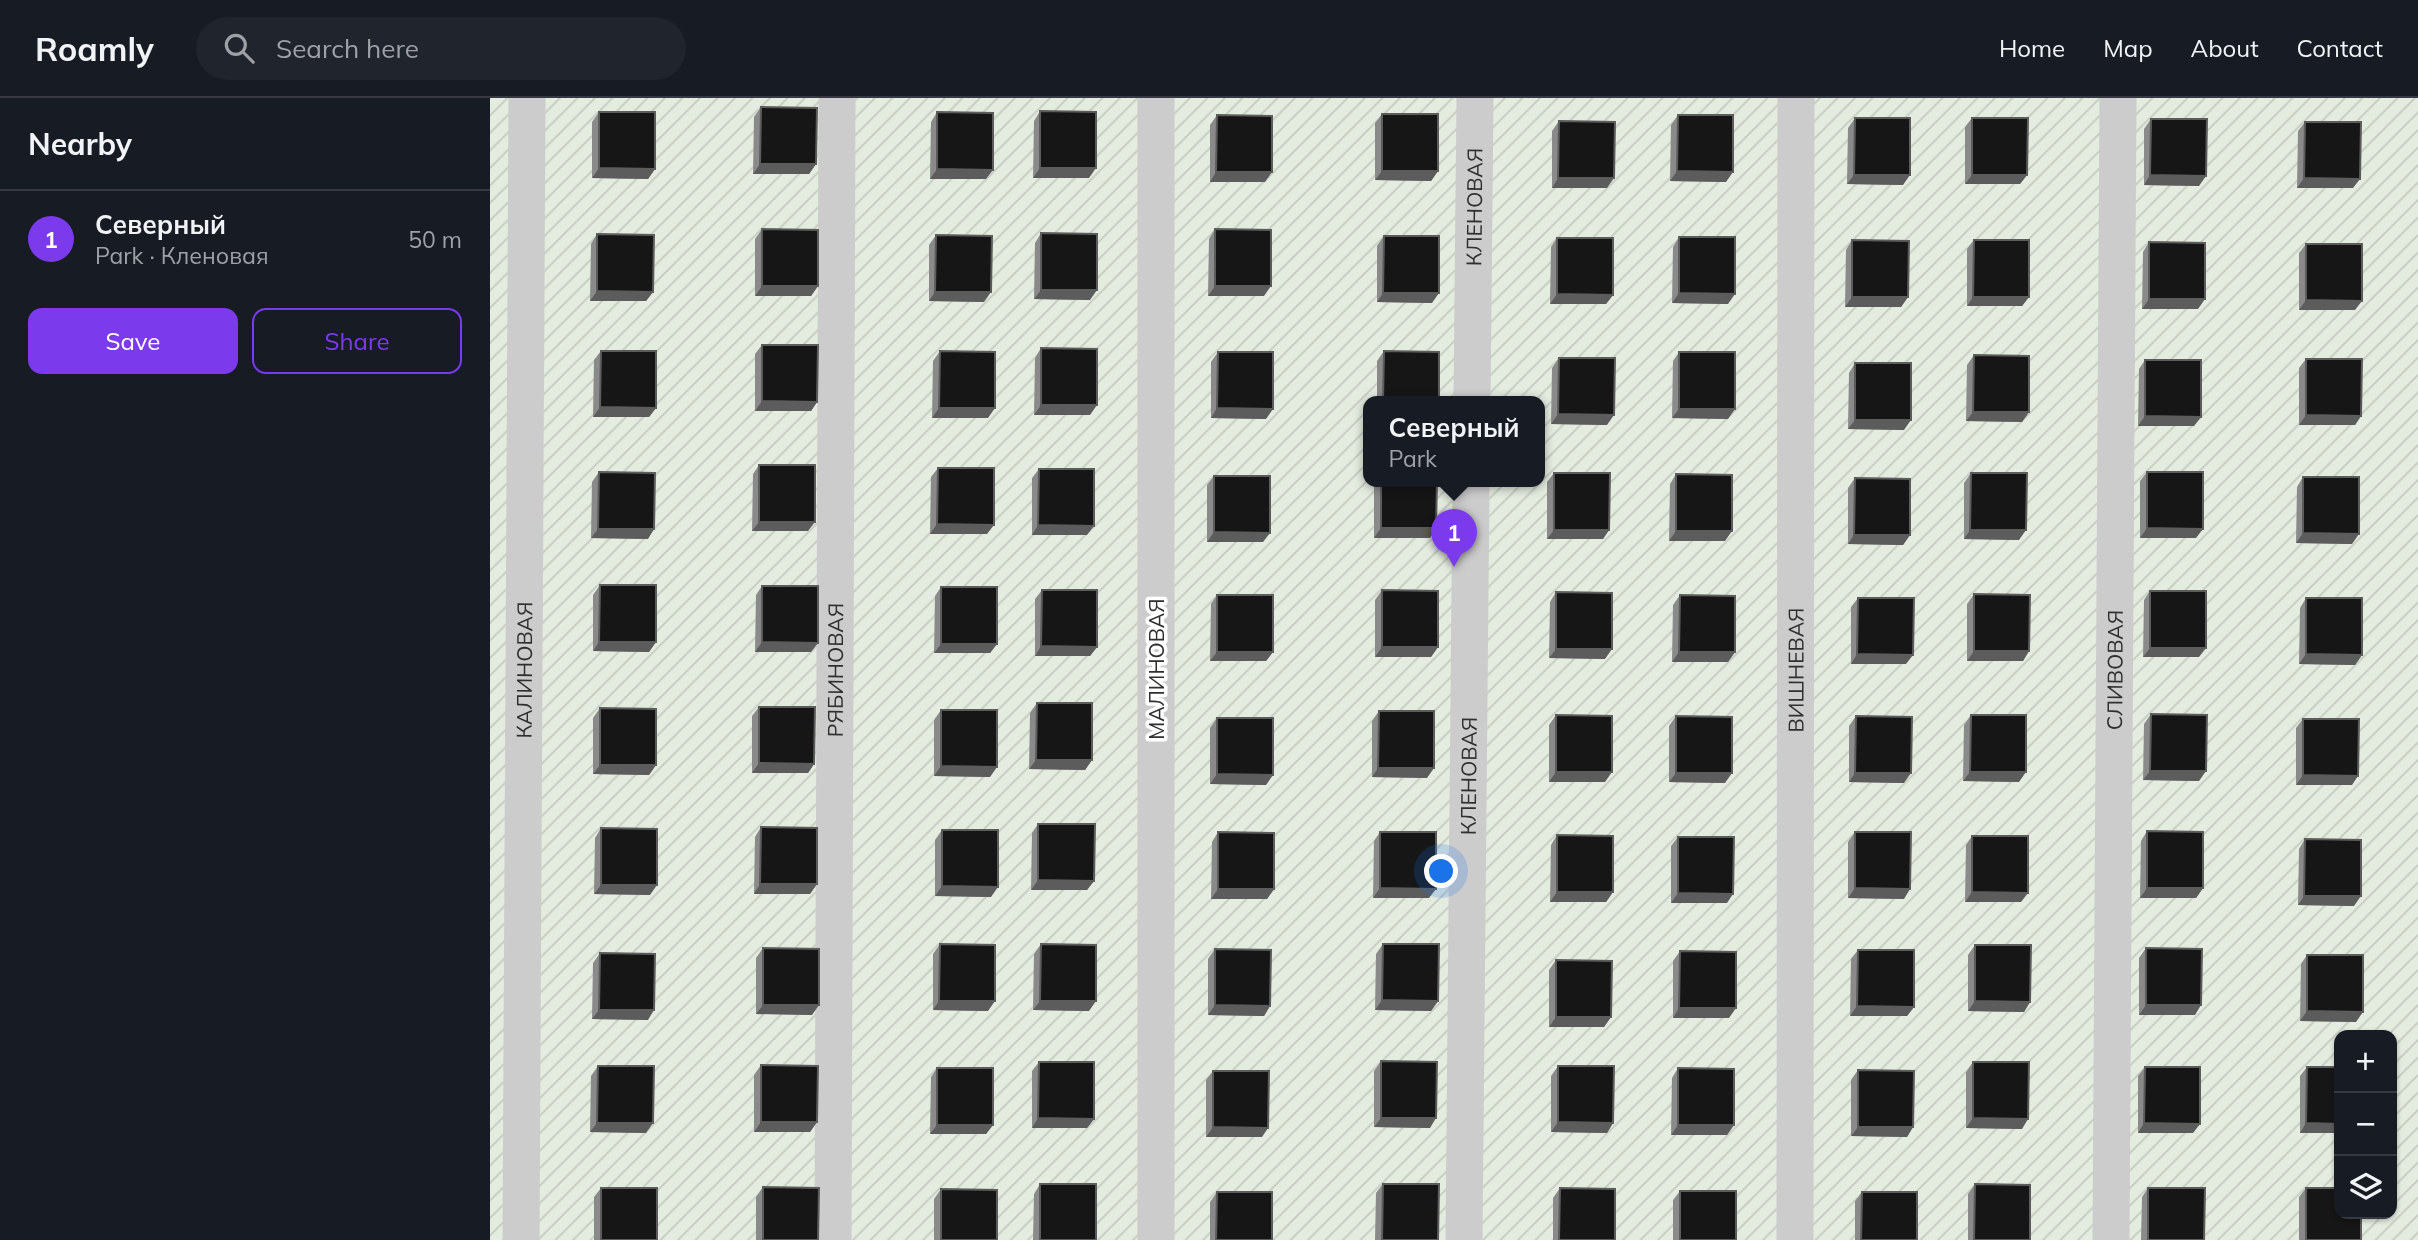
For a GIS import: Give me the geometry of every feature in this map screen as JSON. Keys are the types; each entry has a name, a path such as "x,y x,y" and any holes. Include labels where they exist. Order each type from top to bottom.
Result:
{"street":[{"name":"КАЛИНОВАЯ","path":"521,1240 527,98"},
{"name":"РЯБИНОВАЯ","path":"833,1240 837,98"},
{"name":"МАЛИНОВАЯ","path":"1156,98 1156,1240"},
{"name":"КЛЕНОВАЯ","path":"1472,396 1475,98"},
{"name":"ВИШНЕВАЯ","path":"1795,1240 1796,98"},
{"name":"СЛИВОВАЯ","path":"2111,1240 2118,98"},
{"name":"КЛЕНОВАЯ","path":"1464,1240 1471,487"}],"shaded area":[{"path":"490,98 2418,98 2418,1240 490,1240"}],"building":[{"path":"761,107 817,108 816,164 760,164"},
{"path":"1040,111 1096,112 1096,168 1040,168"},
{"path":"599,112 655,112 655,169 599,168"},
{"path":"937,112 993,113 993,170 937,169"},
{"path":"1382,114 1438,114 1438,171 1382,171"},
{"path":"1217,115 1272,116 1272,172 1216,172"},
{"path":"1678,115 1733,115 1733,172 1677,171"},
{"path":"1855,118 1910,118 1910,175 1854,175"},
{"path":"1972,118 2028,118 2027,175 1972,175"},
{"path":"2151,119 2207,119 2206,176 2150,175"},
{"path":"1559,121 1615,122 1614,178 1558,178"},
{"path":"2305,122 2361,122 2360,179 2304,178"},
{"path":"762,229 818,230 818,286 762,286"},
{"path":"1215,229 1271,230 1271,286 1215,286"},
{"path":"1041,233 1097,234 1097,290 1041,290"},
{"path":"597,234 654,235 653,292 597,291"},
{"path":"936,235 992,236 991,292 935,292"},
{"path":"1384,236 1439,236 1439,293 1383,293"},
{"path":"1679,237 1735,237 1735,294 1679,293"},
{"path":"1557,238 1613,238 1613,295 1557,294"},
{"path":"1852,240 1909,241 1908,297 1852,297"},
{"path":"1974,240 2029,240 2029,297 1973,297"},
{"path":"2149,242 2205,243 2205,299 2149,299"},
{"path":"2306,244 2362,244 2362,301 2306,300"},
{"path":"762,345 818,345 817,402 762,401"},
{"path":"1041,348 1097,349 1097,405 1041,405"},
{"path":"601,351 656,351 656,408 600,407"},
{"path":"940,351 995,352 995,408 939,408"},
{"path":"1384,351 1439,352 1439,396 1383,396"},
{"path":"1218,352 1273,352 1273,409 1217,408"},
{"path":"1679,352 1735,352 1735,409 1679,409"},
{"path":"1974,355 2029,356 2029,412 1973,412"},
{"path":"1559,358 1615,358 1614,415 1558,414"},
{"path":"2306,359 2362,359 2361,416 2306,415"},
{"path":"2145,360 2201,360 2201,417 2145,416"},
{"path":"1855,363 1911,363 1911,420 1855,420"},
{"path":"759,465 815,465 815,522 759,522"},
{"path":"938,468 994,468 994,525 937,524"},
{"path":"1039,469 1094,469 1094,526 1038,525"},
{"path":"599,472 655,473 654,529 598,529"},
{"path":"2147,472 2203,472 2203,529 2147,528"},
{"path":"1554,473 1610,473 1609,530 1554,530"},
{"path":"1971,473 2027,473 2026,530 1970,530"},
{"path":"1676,474 1732,475 1732,531 1676,531"},
{"path":"1214,476 1270,476 1270,533 1214,532"},
{"path":"2303,477 2359,477 2359,534 2303,533"},
{"path":"1855,478 1910,479 1910,535 1854,535"},
{"path":"1381,487 1437,487 1436,528 1381,528"},
{"path":"600,585 656,585 656,642 599,642"},
{"path":"762,586 818,586 818,643 762,642"},
{"path":"941,587 997,587 997,644 941,644"},
{"path":"1042,590 1097,590 1097,647 1041,646"},
{"path":"1382,590 1438,591 1438,647 1382,647"},
{"path":"2150,591 2206,591 2206,648 2150,648"},
{"path":"1556,592 1612,593 1612,649 1556,649"},
{"path":"1974,594 2030,595 2029,651 1974,651"},
{"path":"1217,595 1273,595 1273,652 1217,652"},
{"path":"1680,595 1735,596 1735,652 1679,652"},
{"path":"1858,598 1914,598 1913,655 1857,654"},
{"path":"2306,598 2362,598 2362,655 2306,654"},
{"path":"1037,703 1092,703 1092,760 1036,760"},
{"path":"759,707 815,707 814,764 759,763"},
{"path":"600,708 656,709 656,765 600,765"},
{"path":"941,710 997,710 997,767 941,766"},
{"path":"1379,711 1434,711 1434,768 1378,768"},
{"path":"2151,714 2207,715 2206,771 2150,771"},
{"path":"1556,715 1612,716 1612,772 1556,772"},
{"path":"1971,715 2026,715 2026,772 1970,772"},
{"path":"1676,716 1732,717 1732,773 1676,773"},
{"path":"1856,716 1912,717 1911,773 1855,773"},
{"path":"1217,718 1273,718 1273,775 1217,774"},
{"path":"2303,719 2359,719 2358,776 2303,775"},
{"path":"1038,824 1095,824 1094,881 1038,880"},
{"path":"761,827 817,828 817,884 760,884"},
{"path":"601,828 657,829 657,885 601,885"},
{"path":"942,830 998,830 998,887 942,886"},
{"path":"2147,831 2203,832 2203,888 2147,888"},
{"path":"1218,832 1274,833 1274,889 1218,889"},
{"path":"1380,832 1436,832 1436,889 1380,888"},
{"path":"1855,832 1911,832 1910,889 1855,888"},
{"path":"1557,835 1613,836 1613,892 1557,892"},
{"path":"1972,836 2028,836 2028,893 1972,892"},
{"path":"1678,837 1734,837 1733,894 1678,893"},
{"path":"2305,839 2361,840 2361,896 2304,896"},
{"path":"940,944 995,945 995,1001 939,1001"},
{"path":"1041,944 1096,945 1096,1001 1040,1001"},
{"path":"1383,944 1439,944 1438,1001 1382,1000"},
{"path":"1975,945 2031,945 2030,1002 1975,1001"},
{"path":"763,948 819,949 819,1005 763,1005"},
{"path":"2146,948 2202,949 2201,1005 2146,1005"},
{"path":"1215,949 1271,950 1270,1006 1215,1005"},
{"path":"1858,950 1914,950 1914,1007 1857,1006"},
{"path":"1680,951 1736,952 1736,1008 1679,1008"},
{"path":"600,953 655,954 654,1010 599,1010"},
{"path":"2307,955 2363,955 2363,1012 2307,1011"},
{"path":"1556,960 1612,961 1611,1017 1556,1017"},
{"path":"1381,1061 1437,1062 1436,1118 1381,1118"},
{"path":"1039,1062 1094,1062 1094,1119 1038,1118"},
{"path":"1973,1062 2029,1062 2028,1119 1973,1118"},
{"path":"761,1065 818,1066 817,1122 761,1122"},
{"path":"598,1066 654,1066 653,1123 597,1123"},
{"path":"1558,1066 1614,1066 1613,1123 1558,1122"},
{"path":"2145,1067 2200,1067 2200,1124 2144,1123"},
{"path":"2307,1067 2334,1067 2334,1124 2306,1123"},
{"path":"937,1068 993,1068 993,1125 937,1125"},
{"path":"1678,1068 1734,1069 1734,1125 1678,1125"},
{"path":"1858,1070 1914,1071 1913,1127 1858,1127"},
{"path":"1213,1071 1269,1071 1268,1128 1213,1127"},
{"path":"1040,1184 1096,1184 1096,1240 1040,1240"},
{"path":"1383,1184 1439,1184 1438,1240 1382,1240"},
{"path":"1975,1184 2030,1185 2030,1240 1974,1240"},
{"path":"763,1187 819,1188 818,1240 763,1240"},
{"path":"601,1188 657,1188 657,1240 601,1240"},
{"path":"1560,1188 1615,1189 1615,1240 1559,1240"},
{"path":"2148,1188 2205,1188 2204,1240 2148,1240"},
{"path":"2306,1188 2334,1188 2334,1219 2361,1219 2361,1240 2306,1240"},
{"path":"941,1189 997,1190 997,1240 941,1240"},
{"path":"1680,1191 1736,1191 1736,1240 1680,1240"},
{"path":"1217,1192 1272,1192 1272,1240 1216,1240"},
{"path":"1862,1192 1917,1192 1917,1240 1861,1240"}],"place":[{"name":"Северный","path":"1454,567"}]}
